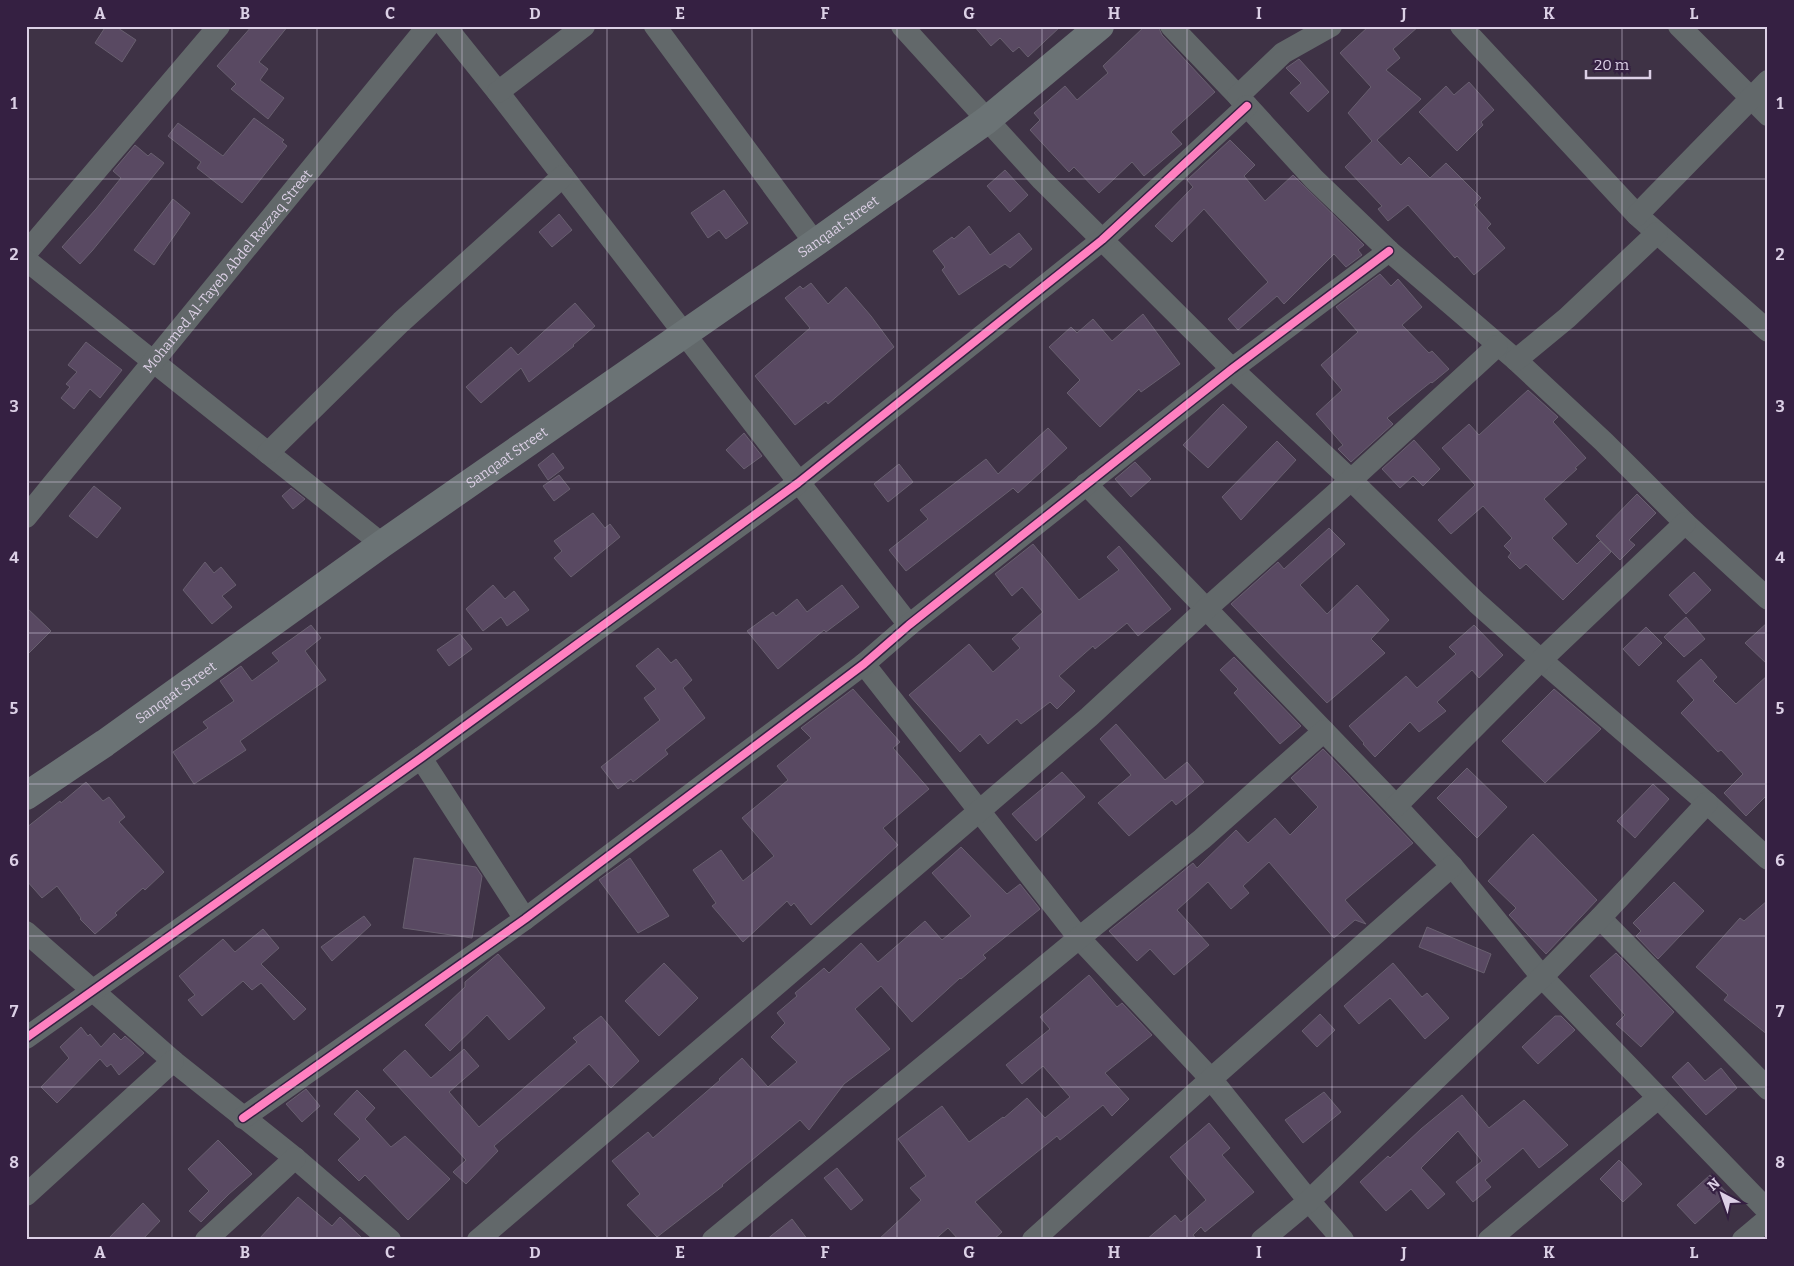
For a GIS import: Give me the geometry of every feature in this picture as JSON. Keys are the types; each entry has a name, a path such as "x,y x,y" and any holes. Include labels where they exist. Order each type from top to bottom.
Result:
{"street":[{"path":"26,253 219,26"},
{"name":"Mohamed Al-Tayeb Abdel Razzaq Street","path":"26,517 428,26"},
{"path":"445,26 909,625"},
{"path":"498,92 584,26"},
{"path":"655,26 815,243"},
{"path":"902,26 1042,180 1232,369 1351,480 1477,603 1707,803 1768,859"},
{"name":"Sanqaat Street","path":"26,796 105,743 382,544 815,243 988,120 1100,26"},
{"path":"1171,26 1314,179 1389,251 1516,360 1604,442 1685,523 1765,589"},
{"path":"26,1038 421,758 798,483 1102,240 1243,101 1283,53 1331,26"},
{"path":"1462,26 1637,214 1766,325"},
{"path":"1679,26 1768,115"},
{"path":"1637,214 1768,80"},
{"path":"268,453 401,322 563,176"},
{"path":"1516,360 1567,318 1657,233"},
{"path":"243,1118 525,919 864,664 909,625 1232,369 1389,251"},
{"path":"26,260 382,544"},
{"path":"478,1240 1089,717 1498,346"},
{"path":"1086,484 1396,806 1452,866 1542,977 1768,1211"},
{"path":"1396,806 1541,660 1685,523"},
{"path":"864,664 1079,938 1211,1079 1309,1201 1343,1240"},
{"path":"713,1240 1202,839 1324,731"},
{"path":"421,758 525,919"},
{"path":"1262,1240 1309,1201 1542,977 1707,803"},
{"path":"1033,1240 1211,1079 1452,866"},
{"path":"1600,918 1768,1089"},
{"path":"26,932 173,1061 295,1158 390,1240"},
{"path":"26,1195 173,1061"},
{"path":"1489,1240 1658,1098"},
{"path":"206,1240 295,1158"},
{"path":"1743,1240 1768,1219"}],"building":[{"path":"106,26 115,26 136,40 122,62 95,43"},
{"path":"252,26 288,26 259,62 268,69 260,80 284,98 268,119 231,89 236,84 217,66"},
{"path":"974,26 1061,26 1028,57 1019,47 1013,52 1000,38 991,46"},
{"path":"1145,26 1158,26 1162,35 1215,92 1171,132 1182,144 1144,176 1132,162 1099,193 1074,167 1069,172 1030,130 1040,120 1034,113 1065,86 1077,100 1108,73 1103,66"},
{"path":"1369,26 1419,26 1393,49 1400,58 1386,70 1421,99 1377,140 1401,165 1409,157 1430,178 1446,163 1481,198 1474,205 1491,224 1487,228 1505,248 1474,275 1457,256 1455,258 1408,205 1388,221 1378,209 1382,206 1345,167 1372,141 1348,113 1371,87 1340,53"},
{"path":"1299,59 1329,92 1308,112 1290,93 1301,83 1286,68"},
{"path":"1469,82 1494,110 1481,122 1483,125 1457,151 1419,112 1446,86 1454,95"},
{"path":"254,118 284,140 282,142 287,146 242,203 197,168 201,162 168,136 178,123 223,156"},
{"path":"1230,140 1255,165 1244,176 1265,201 1293,175 1364,245 1358,250 1362,255 1346,267 1334,254 1284,304 1277,296 1238,330 1228,319 1268,282 1204,209 1172,242 1155,226 1193,187 1187,180"},
{"path":"135,145 148,156 151,153 164,163 80,264 62,247 121,178 113,171"},
{"path":"1005,170 1028,195 1010,212 987,186"},
{"path":"724,190 748,223 726,239 719,230 708,238 691,213"},
{"path":"173,199 190,213 154,265 134,250"},
{"path":"559,214 572,230 552,247 539,232"},
{"path":"969,226 990,255 1019,233 1032,249 1010,268 1005,264 959,295 942,270 945,267 933,251 952,237 954,239"},
{"path":"1380,274 1391,286 1398,279 1422,307 1402,325 1429,353 1432,351 1449,369 1387,418 1393,424 1351,462 1338,449 1343,445 1316,414 1342,390 1321,365 1358,332 1336,307"},
{"path":"811,283 828,304 846,287 894,347 828,404 826,401 795,425 755,376 810,328 785,298 800,286 803,289"},
{"path":"575,303 595,326 574,346 529,382 521,368 481,403 466,387 511,347 518,355"},
{"path":"1143,314 1180,364 1141,392 1139,389 1100,427 1067,393 1080,380 1049,347 1071,327 1077,333 1093,319 1112,341"},
{"path":"86,342 122,370 100,398 90,389 74,409 61,398 70,387 66,384 77,372 68,365"},
{"path":"1528,390 1558,417 1553,422 1586,458 1575,468 1577,469 1544,499 1567,524 1552,538 1577,564 1600,541 1611,552 1563,600 1526,564 1520,569 1508,557 1511,553 1504,546 1512,538 1483,506 1451,534 1438,520 1475,485 1442,448 1469,424 1479,435"},
{"path":"1223,404 1247,427 1208,468 1183,445"},
{"path":"1048,428 1067,448 1018,493 1013,488 906,571 889,550 928,519 920,510 986,459 998,474"},
{"path":"744,433 762,456 744,469 726,450"},
{"path":"1414,440 1440,469 1423,486 1413,476 1400,488 1382,469"},
{"path":"1277,441 1296,460 1241,520 1222,497"},
{"path":"553,453 564,468 548,480 538,465"},
{"path":"1135,462 1151,479 1131,497 1115,479"},
{"path":"899,464 913,482 888,502 874,484"},
{"path":"559,475 570,489 554,501 543,486"},
{"path":"94,486 121,508 97,538 69,516"},
{"path":"291,488 305,499 293,509 282,496"},
{"path":"1637,494 1656,513 1629,540 1635,545 1620,560 1596,536"},
{"path":"593,513 605,528 610,524 620,537 571,577 554,558 562,551 554,541"},
{"path":"1329,528 1345,544 1300,585 1327,614 1357,585 1389,620 1371,639 1385,653 1327,703 1231,604 1278,562 1284,569"},
{"path":"1033,544 1079,600 1119,570 1107,557 1119,546 1171,609 1138,636 1127,623 1095,649 1093,646 1059,676 1075,691 1057,709 1050,702 1021,724 1017,719 988,744 980,734 960,752 909,695 969,644 993,672 1020,648 1012,639 1043,612 1022,587 1012,596 995,574"},
{"path":"205,562 214,573 221,567 236,585 222,596 232,607 212,624 183,590"},
{"path":"1694,572 1711,590 1686,614 1669,595"},
{"path":"493,585 505,599 514,591 529,610 507,626 501,617 483,631 466,609"},
{"path":"842,585 859,607 826,632 824,630 778,669 747,631 773,612 776,616 797,599 807,612"},
{"path":"26,607 51,631 26,656"},
{"path":"1686,617 1705,639 1684,657 1664,637"},
{"path":"1768,622 1768,665 1745,643"},
{"path":"311,625 321,638 305,651 326,680 240,741 246,750 194,784 173,752 208,728 203,722 234,701 220,681 241,666 252,681 279,661 272,653"},
{"path":"1474,625 1503,655 1479,678 1472,670 1437,702 1446,711 1419,732 1410,722 1375,757 1349,726 1406,676 1417,688 1456,654 1449,647"},
{"path":"1646,627 1662,643 1639,666 1623,649"},
{"path":"460,634 472,649 449,666 437,650"},
{"path":"658,648 671,663 676,659 692,680 683,688 705,718 665,750 668,754 633,782 631,779 618,789 601,767 660,720 644,698 656,689 636,666"},
{"path":"1234,657 1301,726 1280,744 1234,693 1238,689 1220,670"},
{"path":"1701,659 1717,677 1713,681 1736,704 1768,675 1768,794 1746,816 1724,793 1743,774 1721,750 1718,752 1681,713 1694,700 1677,681"},
{"path":"853,689 900,742 893,748 929,789 883,828 898,845 811,925 794,903 791,906 787,901 743,942 712,906 716,903 693,870 721,850 743,881 774,856 742,818 788,780 777,766 811,738 801,728"},
{"path":"1554,689 1601,729 1545,783 1502,741"},
{"path":"1116,724 1165,780 1187,762 1204,782 1176,805 1172,800 1129,836 1098,803 1131,775 1100,739"},
{"path":"1323,749 1413,843 1345,900 1366,924 1355,920 1334,938 1269,862 1243,886 1249,893 1231,909 1208,882 1177,910 1209,945 1174,975 1150,949 1137,961 1109,931 1193,863 1197,868 1236,830 1248,843 1275,818 1290,835 1318,807 1291,778"},
{"path":"1467,768 1507,807 1477,838 1437,798"},
{"path":"1062,772 1085,797 1036,841 1012,814"},
{"path":"86,782 103,801 109,797 125,817 119,822 164,872 145,890 143,888 115,913 117,915 95,934 80,919 57,886 42,898 26,880 26,828"},
{"path":"1653,784 1669,799 1635,838 1617,821"},
{"path":"1533,834 1597,900 1546,954 1509,915 1516,908 1488,881"},
{"path":"961,847 1007,894 1020,884 1040,909 983,955 986,958 960,978 912,1022 881,986 855,1009 890,1049 844,1084 809,1130 800,1120 723,1186 657,1237 627,1205 640,1194 612,1161 648,1132 653,1138 720,1080 742,1058 768,1087 797,1062 771,1037 785,1023 777,1013 797,996 795,993 824,968 829,973 861,943 878,962 925,921 942,940 971,916 932,873"},
{"path":"414,858 476,867 482,876 472,938 403,928"},
{"path":"630,858 669,916 638,933 599,880"},
{"path":"1674,882 1704,911 1658,959 1636,936 1641,931 1633,923"},
{"path":"1768,900 1768,1035 1724,1000 1728,995 1696,967 1740,918 1744,921"},
{"path":"364,916 371,925 332,961 321,947"},
{"path":"1427,927 1491,954 1484,973 1419,947"},
{"path":"263,929 279,948 261,964 306,1009 294,1020 261,983 252,990 243,981 202,1016 188,1000 195,995 179,976 223,939 235,952"},
{"path":"1616,953 1674,1012 1641,1047 1616,1024 1625,1015 1590,976"},
{"path":"498,954 545,1008 509,1040 487,1015 450,1051 425,1025 465,987 465,982"},
{"path":"664,963 698,998 659,1036 625,1001"},
{"path":"1393,963 1422,997 1427,993 1449,1018 1425,1039 1390,998 1359,1024 1344,1006"},
{"path":"1089,975 1117,1007 1122,1003 1152,1035 1105,1073 1129,1099 1112,1116 1103,1105 1060,1140 1057,1136 975,1202 1002,1232 993,1240 959,1240 948,1228 934,1240 878,1240 921,1200 910,1188 926,1176 898,1139 942,1106 969,1142 1004,1118 1027,1098 1045,1118 1070,1097 1043,1066 1022,1084 1006,1065 1050,1029 1040,1017"},
{"path":"1320,1014 1335,1030 1317,1047 1302,1031"},
{"path":"601,1016 639,1061 611,1088 589,1064 494,1146 498,1151 466,1184 453,1172 466,1160 383,1070 405,1050 431,1078 464,1049 479,1066 449,1092 479,1127 577,1042 573,1038"},
{"path":"1555,1016 1561,1016 1575,1030 1538,1064 1522,1047"},
{"path":"81,1027 101,1047 114,1033 121,1040 125,1036 144,1053 119,1075 111,1064 107,1067 100,1059 57,1103 41,1087 69,1058 60,1047"},
{"path":"1688,1062 1705,1081 1721,1068 1737,1088 1706,1115 1672,1077"},
{"path":"306,1089 320,1106 302,1122 286,1104"},
{"path":"357,1090 375,1108 365,1119 391,1147 405,1136 450,1179 408,1220 365,1175 359,1181 338,1160 360,1139 334,1114"},
{"path":"1324,1092 1341,1112 1303,1143 1285,1120"},
{"path":"1462,1095 1489,1128 1524,1100 1568,1145 1539,1168 1523,1148 1485,1180 1491,1187 1473,1202 1456,1182 1482,1161 1458,1131 1421,1168 1445,1194 1428,1209 1411,1189 1386,1211 1360,1182 1388,1156 1390,1158"},
{"path":"1209,1123 1230,1148 1222,1155 1254,1192 1205,1232 1201,1227 1193,1235 1197,1240 1146,1240 1175,1215 1181,1222 1206,1200 1170,1157"},
{"path":"218,1140 252,1174 201,1222 189,1211 209,1191 188,1169"},
{"path":"1619,1160 1642,1184 1623,1202 1600,1179"},
{"path":"837,1168 863,1200 851,1210 824,1178"},
{"path":"1710,1175 1728,1194 1695,1224 1677,1205"},
{"path":"298,1197 332,1226 340,1217 364,1240 258,1240"},
{"path":"143,1203 160,1221 142,1240 107,1240"},
{"path":"792,1219 808,1240 766,1240"}],"cycle path":[{"path":"26,1038 421,758 798,483 1102,240 1247,106"},
{"path":"243,1118 525,919 864,664 909,625 1232,369 1389,251"}]}
